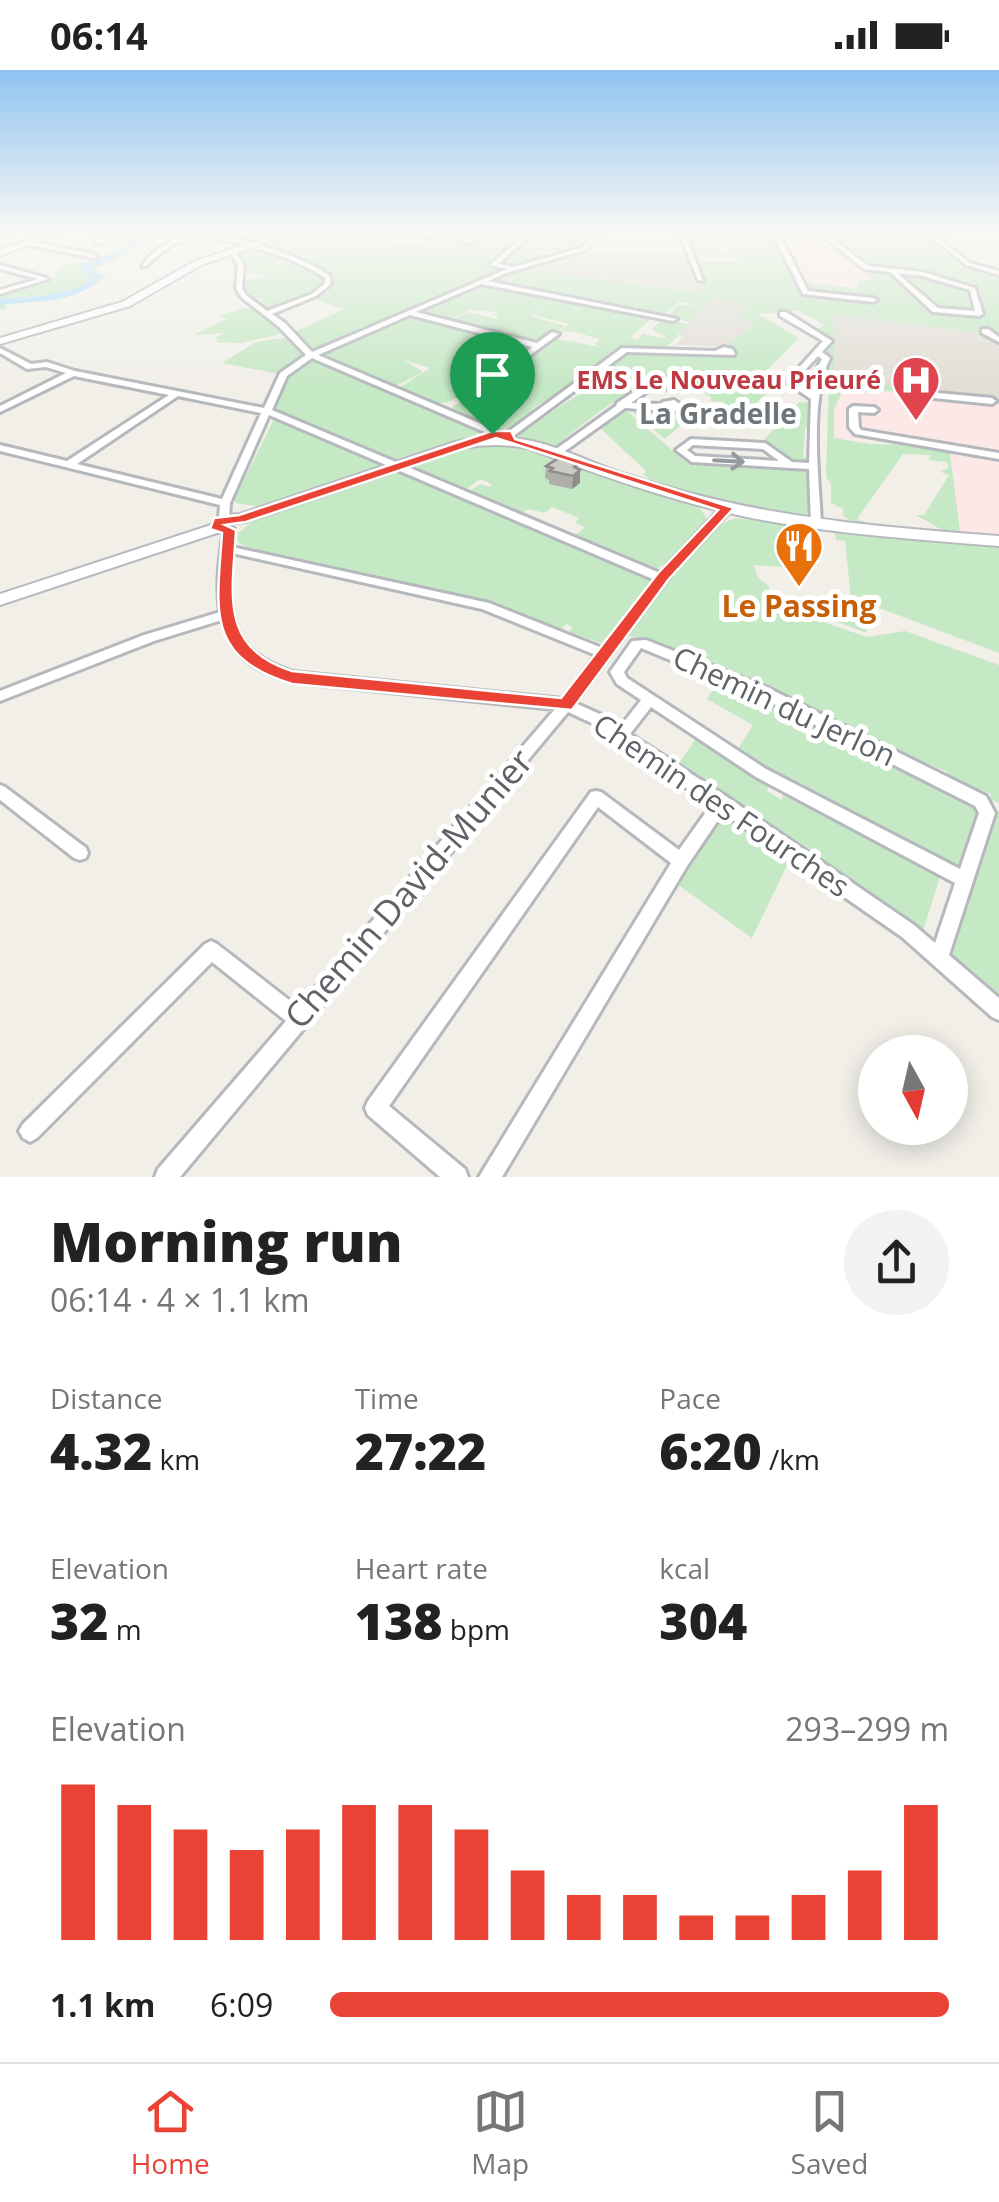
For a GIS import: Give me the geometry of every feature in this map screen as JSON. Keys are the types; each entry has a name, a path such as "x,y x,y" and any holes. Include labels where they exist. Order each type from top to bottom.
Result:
{"street":[{"path":"0,292 38,284"},
{"path":"0,341 134,301 163,284"},
{"path":"239,284 238,288 310,355 501,437 727,508 816,524 999,540"},
{"path":"268,313 320,292 326,284"},
{"path":"0,696 149,638 224,615 227,519 283,375 310,355 476,284"},
{"path":"488,284 674,320"},
{"path":"800,284 805,293 873,300"},
{"path":"906,284 936,310 979,314 974,289 956,284"},
{"path":"410,314 538,346"},
{"path":"783,314 828,341 790,382 816,398"},
{"path":"985,330 998,339"},
{"path":"522,359 555,334"},
{"path":"0,350 30,367 47,364 73,373 268,412 662,578"},
{"path":"0,600 227,519 501,437 625,350 719,353"},
{"path":"816,524 816,398 818,367 826,358 818,353"},
{"path":"0,408 73,373"},
{"path":"555,454 652,384"},
{"path":"68,465 176,394"},
{"path":"927,395 997,399"},
{"path":"620,404 664,407"},
{"path":"874,410 853,409 858,432 999,456"},
{"path":"789,464 764,446 691,442 681,450 692,459 813,466"},
{"path":"0,448 68,465 227,519"},
{"name":"Chemin David-Munier","path":"166,1177 566,706 662,578 727,508"},
{"path":"227,549 485,606 603,653"},
{"name":"Chemin des Fourches","path":"224,615 230,634 243,652 266,669 284,676 566,706 623,733 940,956 999,1010"},
{"name":"Chemin du Jerlon","path":"940,956 987,812 981,801 763,692 646,644 637,644 617,676 649,700 761,773 964,878"},
{"path":"623,733 649,700"},
{"path":"2,797 80,853"},
{"path":"457,1177 374,1108 596,797 680,861"},
{"path":"490,1177 680,861 722,802"},
{"path":"30,1131 212,950 298,1019"}],"shaded area":[{"path":"633,284 700,284 698,292"},
{"path":"712,299 739,302 749,308 739,316 754,324 726,347 676,345 682,337 679,335"},
{"path":"832,314 980,333 999,343 999,405 949,394 833,380"},
{"name":"EMS Le Nouveau Prieuré","path":"833,380 949,394 999,405 999,535 960,532 949,446 834,438"}],"green space":[{"path":"96,284 58,297 6,304 6,309 0,310 0,293"},
{"path":"243,284 325,284 302,299 268,309 258,304 265,298 253,300"},
{"path":"330,284 473,284 369,328 353,322 367,329 314,350 294,332 345,309 312,298"},
{"path":"501,284 633,284 698,292 702,284 796,284 800,293 807,294 804,284 856,288 858,284 904,284 939,311 964,317 983,315 980,293 954,284 999,284 999,335 833,314 834,380 865,380 931,395 842,392 834,409 834,438 870,444 949,446 960,532 942,530 916,515 924,515 949,475 941,472 949,467 947,462 929,460 931,455 903,454 857,519 875,526 859,525 831,503 831,484 826,477 829,380 824,366 830,358 822,352 831,343 816,330 825,325 799,311 758,314 799,338 755,382 768,384 782,394 767,393 752,407 744,407 748,411 738,421 688,419 665,439 632,412 686,414 697,404 711,412 725,402 710,401 712,398 691,382 667,379 665,374 602,410 566,437 567,441 557,450 516,435 606,377 594,377 630,352 731,356 737,351 726,347 754,324 738,316 749,308 739,302 712,299 690,322 668,317 677,305 696,305 678,302 663,317 633,311 643,300 630,310"},
{"path":"909,284 951,284 970,289 977,313 937,309"},
{"path":"483,285 654,317 630,337 637,340 643,334 669,339 652,329 662,319 689,324 665,349 630,349 606,357 582,373 581,382 576,381 532,409 536,412 504,430 453,411 452,407 470,395 491,400 497,396 460,385 465,393 439,403 398,389 430,368 404,360 423,372 394,387 319,354 408,316 501,338 482,353 504,339 534,347 518,358 521,361 552,338 600,347 595,344 600,339 559,332 569,324 534,315 550,301 531,316 565,326 538,344 449,322 468,312 497,319 497,312 469,310 447,322 418,313"},
{"path":"245,308 259,310 286,333 240,343 216,342 219,340 214,338 225,333 194,335 226,319 219,316"},
{"path":"290,337 306,356 280,374 222,363 256,342"},
{"path":"306,360 314,360 483,433 389,461 274,411 283,381"},
{"path":"799,402 810,403 812,428 805,428 803,457 811,459 806,463 789,462 791,459 764,440"},
{"path":"617,412 628,412 687,463 805,469 809,472 809,513 802,517 749,508 652,482 643,474 646,471 598,426"},
{"path":"274,419 380,464 379,467 261,507 236,503 234,500"},
{"path":"477,444 518,446 699,507 708,520 673,559 652,571 573,537 585,527 575,523 579,518 552,507 545,513 528,509 519,515 467,493 480,484 492,484 480,479 463,492 410,469"},
{"path":"391,472 648,577 652,583 601,643 569,632 573,627 566,624 561,630 483,601 250,550 238,542 238,533 258,518"},
{"path":"737,518 803,528 806,532 802,568 753,565 759,579 769,586 770,595 807,599 800,614 867,637 905,631 999,665 999,803 990,799 991,794 980,789 978,793 947,777 948,772 931,765 929,769 843,728 846,723 839,719 837,723 685,654 627,635 652,604 648,602 689,553 713,531"},
{"path":"835,532 999,546 999,653 866,603 867,633 830,619 837,619 837,613 853,614 845,541 836,540"},
{"path":"720,678 976,802 980,809 961,867 788,783 736,752 753,725 707,699"},
{"path":"697,737 770,784 767,791 781,800 785,793 941,874 922,934 678,765"},
{"path":"999,811 999,999 952,957 991,825"},
{"path":"732,817 790,859 752,938 677,884 715,819"}],"building":[{"path":"562,456 578,462 574,467 580,470 573,476 550,471 553,468 546,466"}],"waterway":[{"path":"0,302 68,294 91,284"}],"place":[{"name":"EMS Le Nouveau Prieuré","path":"916,422"},
{"name":"Le Passing","path":"799,588"}],"district":[{"name":"La Gradelle","path":"718,414"}],"route":[{"path":"492,434 507,434 509,441 664,492 727,508 663,576 566,706 292,677 266,669 240,648 224,615 229,530 217,529 218,521 241,519 460,444 489,439 492,434"}]}
